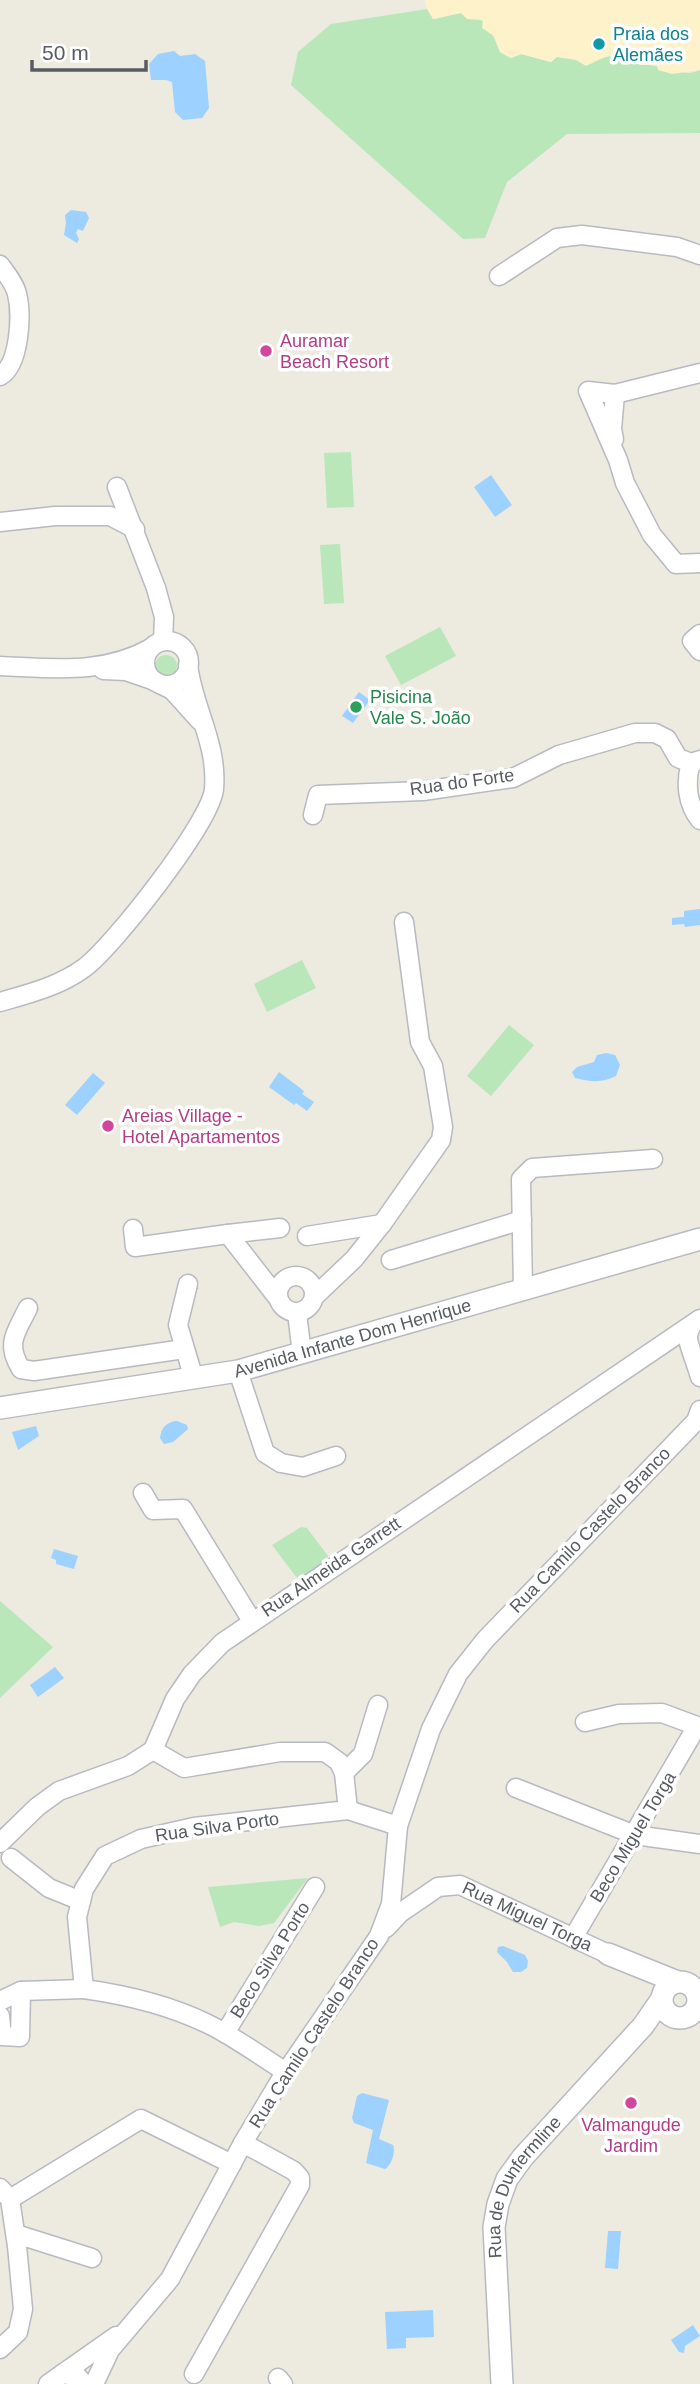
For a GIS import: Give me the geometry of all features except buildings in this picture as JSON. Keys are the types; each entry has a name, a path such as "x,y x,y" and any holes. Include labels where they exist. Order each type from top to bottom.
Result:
{"street":[{"path":"499,276 557,238 582,235 677,247 700,255"},
{"path":"0,265 17,292 19,318 17,347 7,372 0,376"},
{"path":"700,373 615,394 588,391 625,482 652,536 676,564 700,563"},
{"path":"615,394 612,429 618,460"},
{"path":"117,487 135,529 164,617 157,645 147,652 145,663 149,676 158,683 172,684 187,672 188,665"},
{"path":"0,522 55,516 110,516 135,529"},
{"path":"700,634 692,641 700,651"},
{"path":"0,1002 44,988 83,969 104,952 153,890 200,823 214,791 212,748 182,648 173,642 157,645 134,658 86,669"},
{"path":"0,666 126,671 172,690 206,729"},
{"name":"Rua do Forte","path":"313,815 318,795 424,791 513,778 559,755 635,733 655,733 667,738 678,758 696,762"},
{"path":"696,762 687,776 687,790 700,820"},
{"path":"228,1234 287,1311 306,1309 314,1297 354,1259 382,1224 441,1140 443,1126 433,1066 420,1042 404,922"},
{"path":"523,1290 521,1179 531,1168 653,1159"},
{"path":"391,1260 522,1220"},
{"path":"307,1236 382,1224"},
{"path":"132,1229 135,1247 280,1228"},
{"name":"Avenida Infante Dom Henrique","path":"0,1408 238,1371 698,1240"},
{"path":"277,1297 279,1285 292,1276 308,1280 314,1297"},
{"path":"188,1284 178,1325 194,1379"},
{"path":"28,1308 12,1339 13,1355 21,1369 34,1371 184,1349"},
{"path":"297,1312 302,1354"},
{"path":"696,1322 688,1337 700,1377"},
{"name":"Rua Almeida Garrett","path":"153,1750 175,1699 192,1674 222,1643 696,1322"},
{"path":"238,1371 265,1452 281,1463 303,1466 336,1456"},
{"name":"Rua Camilo Castelo Branco","path":"94,2384 110,2350 170,2279 243,2143 286,2072 379,1936 391,1904 398,1826 431,1729 458,1674 485,1640 696,1421 700,1410"},
{"path":"143,1493 153,1510 183,1509 251,1621"},
{"path":"344,1773 363,1754 378,1705"},
{"name":"Beco Miguel Torga","path":"573,1938 698,1726 662,1713 619,1714 585,1722"},
{"path":"0,1843 37,1807 59,1791 128,1766 153,1750 184,1768 279,1752 325,1752 339,1762 344,1773 348,1810"},
{"path":"516,1788 635,1835 700,1844"},
{"name":"Rua Silva Porto","path":"84,1989 77,1917 83,1889 105,1856 141,1839 194,1827 348,1810 398,1826"},
{"path":"10,1858 49,1888 80,1901"},
{"name":"Rua Miguel Torga","path":"379,1936 400,1913 420,1898 438,1887 460,1885 686,1990"},
{"name":"Beco Silva Porto","path":"225,2033 315,1887"},
{"path":"393,1888 399,1898 407,1901 420,1898"},
{"path":"0,2001 20,1991 84,1989 129,1996 170,2008 225,2033 286,2072"},
{"path":"643,2026 686,2020 695,2011 686,1990 665,2010 686,2020"},
{"name":"Rua de Dunfermline","path":"502,2384 494,2227 498,2204 508,2179 543,2132 643,2026 686,1990"},
{"path":"0,2016 2,2036 20,2037 20,1991"},
{"path":"0,2349 18,2332 23,2309 16,2234 5,2194 141,2119 232,2164"},
{"path":"194,2374 300,2185 300,2178 294,2171 243,2143"},
{"path":"16,2234 92,2259"},
{"path":"55,2379 127,2328"},
{"path":"55,2379 77,2375 84,2384"}],"green space":[{"path":"427,9 434,19 462,13 477,17 491,32 500,52 511,58 521,54 551,62 556,57 617,55 684,72 700,70 700,133 567,134 507,182 485,238 463,239 291,85 298,52 331,24"},
{"path":"351,452 354,507 327,508 324,453"},
{"path":"340,544 344,603 324,604 320,545"},
{"path":"440,627 456,656 401,685 385,656"},
{"path":"166,655 174,658 177,666 174,674 166,677 158,674 155,666 158,658"},
{"path":"302,960 316,988 267,1012 254,984"},
{"path":"509,1025 534,1045 491,1096 467,1076"},
{"path":"301,1527 307,1528 328,1556 327,1562 300,1582 272,1545"},
{"path":"0,1601 53,1647 0,1698"},
{"path":"308,1878 274,1923 259,1926 234,1922 220,1927 208,1887"}],"sand":[{"name":"Praia dos Alemães","path":"425,0 700,0 700,70 672,74 658,70 657,65 640,65 638,60 615,56 586,66 576,60 557,57 551,62 521,54 511,58 500,52 494,36 482,28 483,20 467,19 461,13 433,19"}],"water":[{"path":"174,51 180,56 195,54 205,61 209,108 202,118 183,120 175,112 172,82 151,80 149,64 158,54"},
{"path":"71,210 86,212 89,218 83,231 78,229 76,233 79,239 77,243 64,235 65,215"},
{"path":"491,475 512,505 495,517 474,487"},
{"name":"Pisicina Vale S. João","path":"359,692 370,700 353,723 342,716"},
{"path":"700,909 700,925 672,925 672,918 684,917 684,911"},
{"path":"597,1055 615,1055 620,1065 616,1076 596,1081 575,1078 572,1072 577,1067 594,1062"},
{"path":"279,1072 314,1102 307,1111 269,1087"},
{"path":"93,1073 105,1083 77,1115 65,1105"},
{"path":"177,1421 187,1425 188,1429 173,1442 164,1444 160,1438 163,1428"},
{"path":"36,1426 39,1436 18,1450 12,1432"},
{"path":"54,1549 78,1556 74,1569 56,1564 56,1560 51,1558"},
{"path":"55,1667 64,1678 38,1697 30,1685"},
{"path":"503,1946 525,1955 527,1968 521,1972 513,1972 497,1952 498,1947"},
{"path":"362,2093 389,2100 379,2139 393,2145 394,2151 391,2162 385,2169 366,2163 373,2130 354,2123 352,2118 357,2096"},
{"path":"608,2231 621,2231 618,2269 605,2268"},
{"path":"433,2310 434,2337 406,2338 406,2348 387,2349 385,2312"},
{"path":"693,2325 700,2336 685,2346 684,2353 679,2352 671,2340"}],"place":[{"name":"Praia dos Alemães","path":"599,44"},
{"name":"Auramar Beach Resort","path":"266,351"},
{"name":"Pisicina Vale S. João","path":"356,707"},
{"name":"Areias Village - Hotel Apartamentos","path":"108,1126"},
{"name":"Valmangude Jardim","path":"631,2103"}]}
